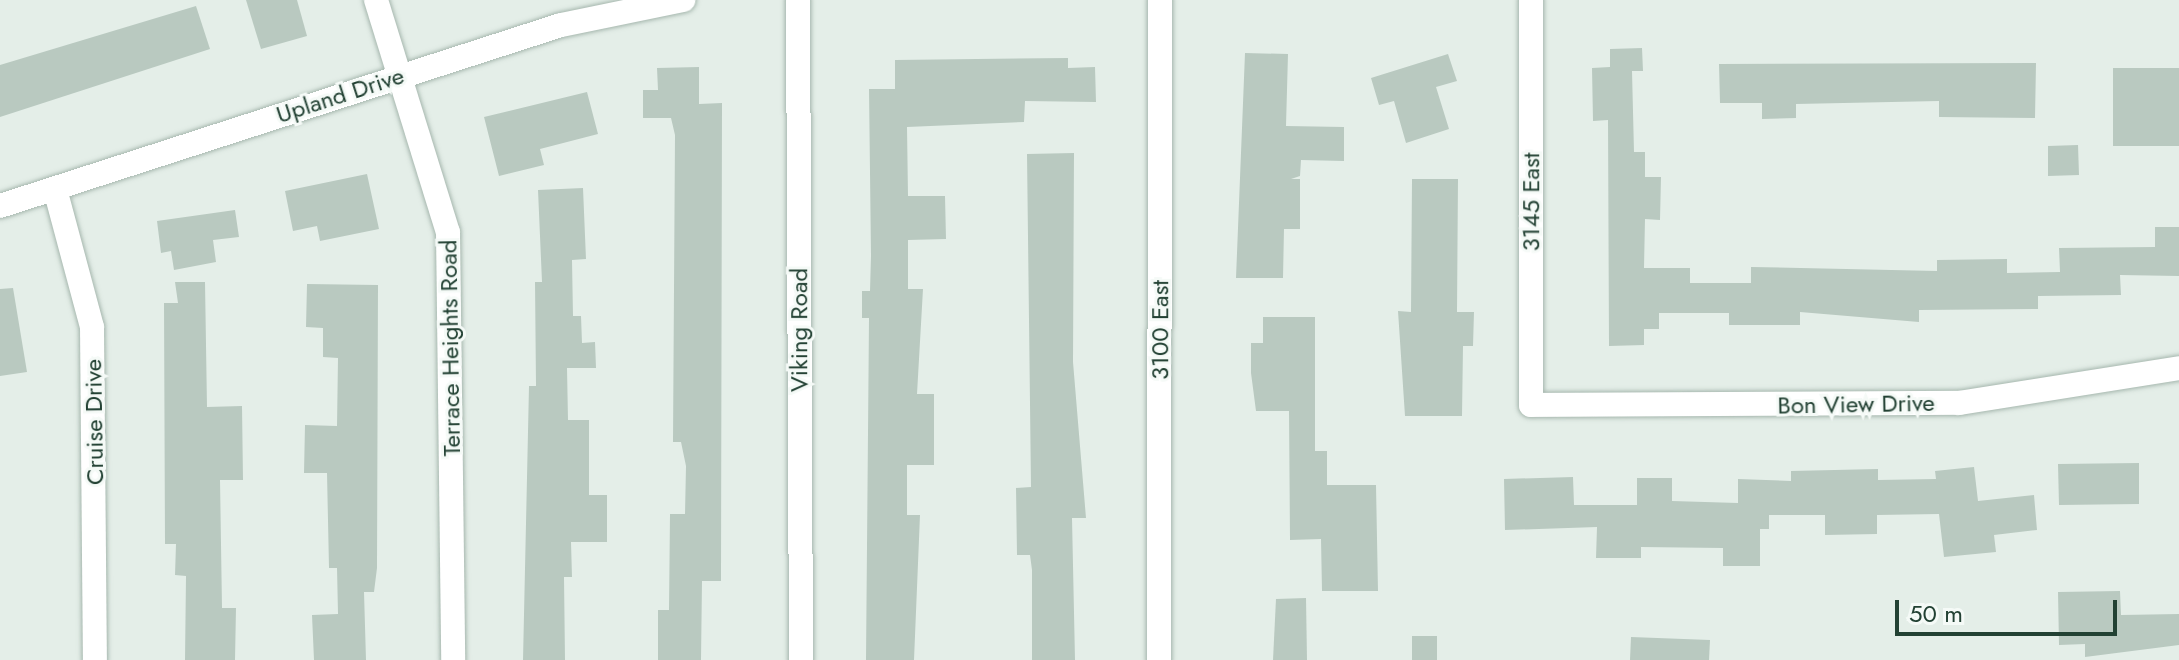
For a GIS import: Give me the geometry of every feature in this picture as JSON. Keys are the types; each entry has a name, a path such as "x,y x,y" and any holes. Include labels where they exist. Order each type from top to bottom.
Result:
{"street":[{"name":"Terrace Heights Road","path":"376,0 448,232 453,660"},
{"name":"Upland Drive","path":"0,206 561,25 683,0"},
{"name":"Viking Road","path":"798,0 801,660"},
{"name":"3100 East","path":"1159,660 1160,0"},
{"name":"3145 East","path":"1531,0 1531,405"},
{"name":"Cruise Drive","path":"55,189 92,327 95,660"},
{"name":"Bon View Drive","path":"1531,405 1959,403 2179,368"}],"building":[{"path":"246,0 297,0 307,36 261,49"},
{"path":"196,6 210,49 0,117 0,65"},
{"path":"1642,48 1643,71 1632,71 1634,152 1645,152 1645,177 1661,177 1660,220 1645,219 1644,268 1690,268 1690,283 1751,283 1751,267 1937,271 1937,260 2007,259 2007,273 2060,272 2059,248 2155,247 2155,227 2179,227 2179,276 2120,275 2121,295 2038,296 2038,309 1919,310 1919,322 1800,312 1800,325 1729,325 1729,313 1659,313 1659,329 1644,329 1644,345 1609,346 1608,120 1593,121 1592,68 1610,67 1610,49"},
{"path":"1245,53 1288,54 1286,126 1344,127 1344,161 1301,160 1300,176 1291,179 1300,179 1300,229 1284,229 1283,278 1236,278"},
{"path":"1448,54 1457,81 1436,87 1449,129 1406,143 1394,101 1379,105 1371,78"},
{"path":"1068,58 1068,68 1095,67 1096,102 1025,101 1024,122 907,127 908,196 945,196 946,239 908,240 908,289 923,289 917,394 934,394 934,465 907,465 907,515 920,515 914,660 866,660 869,318 862,318 862,291 870,291 869,89 895,89 895,60"},
{"path":"2036,63 2035,118 1939,117 1939,101 1796,104 1796,118 1762,119 1762,103 1720,103 1719,64"},
{"path":"699,67 699,104 722,103 721,581 702,581 701,660 658,660 658,610 669,610 670,514 685,514 686,466 681,442 673,442 675,135 671,118 643,118 643,90 658,90 657,68"},
{"path":"2113,68 2179,68 2179,146 2113,146"},
{"path":"587,92 598,134 540,149 544,165 499,176 484,117"},
{"path":"2078,145 2079,175 2048,176 2048,146"},
{"path":"1074,153 1073,362 1086,518 1072,518 1075,660 1032,660 1032,570 1030,555 1017,555 1016,488 1031,487 1027,154"},
{"path":"367,174 379,229 320,241 317,226 293,231 285,191"},
{"path":"1412,179 1458,179 1457,312 1474,312 1473,346 1463,346 1462,416 1405,416 1398,311 1411,312"},
{"path":"583,188 586,259 572,260 573,316 581,316 582,343 595,342 596,368 567,368 568,420 589,420 589,495 607,495 607,542 571,542 572,577 564,577 565,660 523,660 529,386 536,386 535,282 542,282 538,190"},
{"path":"235,210 239,237 213,240 216,262 174,270 171,251 161,253 157,221"},
{"path":"175,282 205,282 207,407 242,406 243,480 220,480 222,608 236,608 235,660 185,660 186,576 175,575 176,544 165,544 164,303 178,303"},
{"path":"307,284 378,285 377,568 374,592 364,592 366,660 314,660 312,615 338,614 337,568 329,568 327,473 304,473 305,425 337,426 338,358 323,357 323,328 306,327"},
{"path":"13,288 27,372 0,376 0,289"},
{"path":"1263,317 1315,317 1315,451 1327,451 1327,485 1376,485 1378,591 1322,591 1321,539 1290,540 1289,411 1256,411 1251,373 1251,343 1263,343"},
{"path":"2139,463 2139,504 2059,505 2058,464"},
{"path":"1974,467 1978,501 2034,495 2037,530 1994,535 1996,552 1944,557 1939,514 1877,515 1877,534 1825,535 1825,515 1769,515 1769,529 1760,529 1760,566 1723,566 1723,548 1641,547 1641,558 1596,558 1597,527 1505,530 1504,479 1573,477 1574,505 1637,505 1637,478 1672,478 1672,501 1738,503 1738,479 1791,481 1791,471 1878,469 1878,480 1936,479 1935,471"},
{"path":"2120,591 2121,615 2179,614 2179,645 2085,657 2085,644 2059,645 2058,592"},
{"path":"1306,598 1307,660 1273,660 1276,599"},
{"path":"1412,636 1437,636 1437,660 1412,660"},
{"path":"1631,637 1710,640 1709,660 1630,660"}]}
